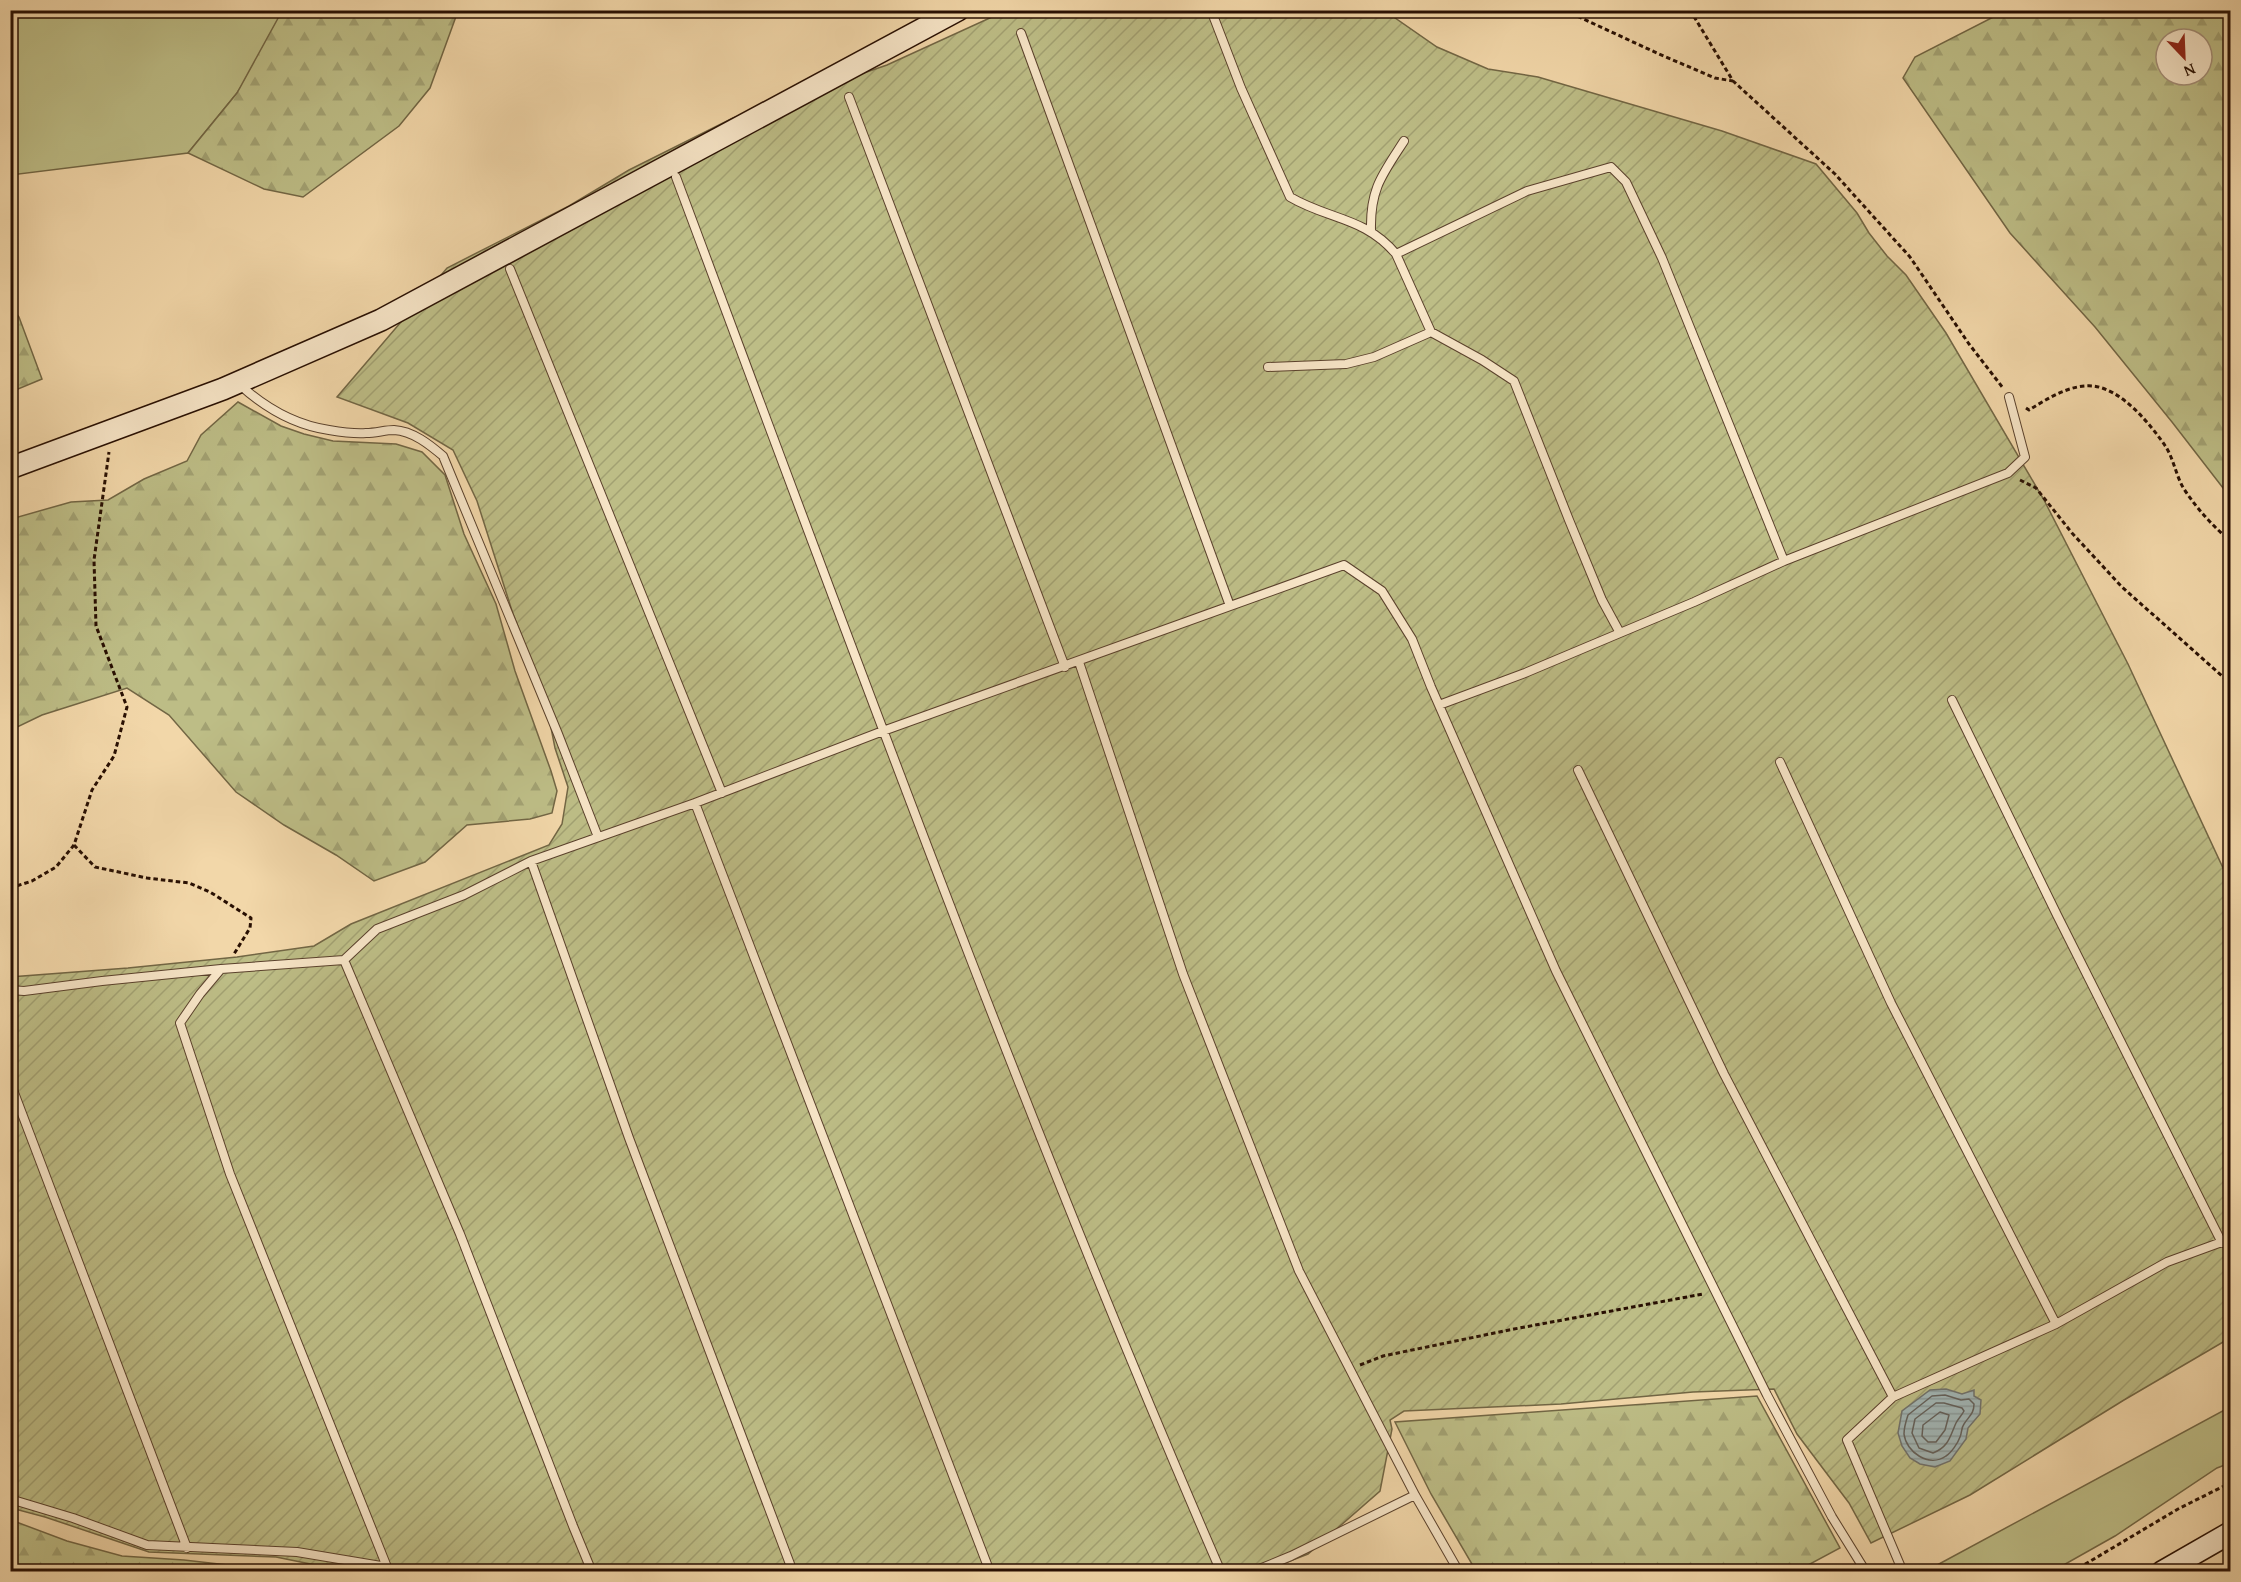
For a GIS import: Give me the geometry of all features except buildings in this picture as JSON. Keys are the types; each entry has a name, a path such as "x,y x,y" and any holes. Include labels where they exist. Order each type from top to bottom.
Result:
{"street":[{"path":"10,468 238,383 381,321 958,10"},
{"path":"2162,1572 2230,1533"}],"lane":[{"path":"1211,10 1241,88 1290,197 1307,207 1354,221 1371,231 1396,255 1431,332 1482,360 1514,381 1602,600 1620,633"},
{"path":"1021,33 1230,606"},
{"path":"849,97 1065,667"},
{"path":"1371,231 1375,190 1382,173 1404,141"},
{"path":"1396,255 1527,192 1611,167 1626,182 1662,258 1784,561"},
{"path":"676,177 883,731 1016,1076 1162,1437 1221,1572"},
{"path":"510,269 722,793"},
{"path":"1268,368 1347,364 1374,357 1431,332"},
{"path":"238,383 253,397 274,411 297,422 327,430 365,434 396,430 424,441 443,456 461,494 598,837"},
{"path":"1439,705 1620,633 1784,561 2008,474 2025,457 2009,397"},
{"path":"10,990 24,991 221,969 344,960 377,928 464,896 531,861 695,804 883,731 1344,565 1382,591 1412,639 1556,971 1767,1395 1827,1506 1866,1572"},
{"path":"1079,662 1183,974 1299,1271 1415,1495 1460,1572"},
{"path":"1952,700 2062,926 2222,1243"},
{"path":"1780,762 1891,1003 2055,1324"},
{"path":"1578,770 1724,1074 1893,1397"},
{"path":"695,804 990,1572"},
{"path":"531,861 629,1138 793,1572"},
{"path":"344,960 460,1234 592,1572"},
{"path":"221,969 180,1023 230,1174 388,1569"},
{"path":"10,1082 187,1548"},
{"path":"1903,1572 1846,1440 1893,1397 1969,1365 2055,1324 2167,1262 2230,1239"},
{"path":"1252,1572 1291,1556 1415,1495"},
{"path":"10,1499 73,1518 147,1545 297,1552 388,1569"}],"path":[{"path":"1564,10 1706,74 1733,81"},
{"path":"1690,10 1733,81 1835,174 1910,256 2009,397 2029,410 2048,398 2071,389 2093,386 2114,393 2135,410 2166,448 2184,488 2209,522 2230,541"},
{"path":"10,888 32,881 56,867 74,845 92,790 114,756 127,707 96,626 94,560 113,430"},
{"path":"2008,474 2036,488 2072,533 2122,587 2230,683"},
{"path":"74,845 95,867 147,878 189,883 210,892 250,918 250,928 239,948 221,969"},
{"path":"1350,1369 1383,1356 1405,1351 1716,1292"},
{"path":"2072,1572 2178,1509 2230,1483"}],"green space":[{"path":"10,11 290,11 237,93 188,153 11,175"},
{"path":"282,11 458,11 430,88 399,126 303,197 264,189 188,153 237,93"},
{"path":"1005,11 1385,11 1437,47 1488,69 1538,77 1722,131 1816,164 1857,213 1887,256 1906,275 1946,333 2044,500 2128,664 2230,883 2230,1338 1970,1495 1871,1543 1849,1503 1797,1434 1774,1389 1693,1392 1561,1404 1404,1411 1390,1420 1392,1429 1380,1491 1308,1554 1264,1571 350,1572 276,1557 149,1552 11,1508 10,977 237,957 314,946 351,924 549,845 562,824 568,787 555,748 544,692 513,614 477,501 453,450 408,423 337,397 447,268 569,206 629,170 733,118 887,65"},
{"path":"2005,11 2230,11 2230,497 2095,327 2010,233 1903,78 1915,57"},
{"path":"10,304 19,317 42,379 11,392"},
{"path":"238,402 281,426 304,434 333,441 396,444 422,452 445,475 464,534 496,604 515,671 551,771 557,791 552,813 530,819 467,825 425,862 374,881 236,792 169,715 127,688 42,715 17,727 11,736 11,519 71,502 108,500 144,479 187,461 201,435"},
{"path":"1757,1396 1840,1548 1797,1571 1476,1571 1431,1494 1395,1422"},
{"path":"2230,1407 2230,1463 2217,1468 2115,1536 2053,1571 1926,1571"},
{"path":"11,1520 67,1541 122,1556 184,1560 281,1571 11,1571"}],"water":[{"path":"1946,1389 1962,1394 1974,1390 1974,1396 1981,1400 1980,1414 1968,1428 1966,1439 1950,1461 1935,1467 1920,1464 1910,1458 1902,1446 1898,1433 1902,1411 1930,1390"}]}
